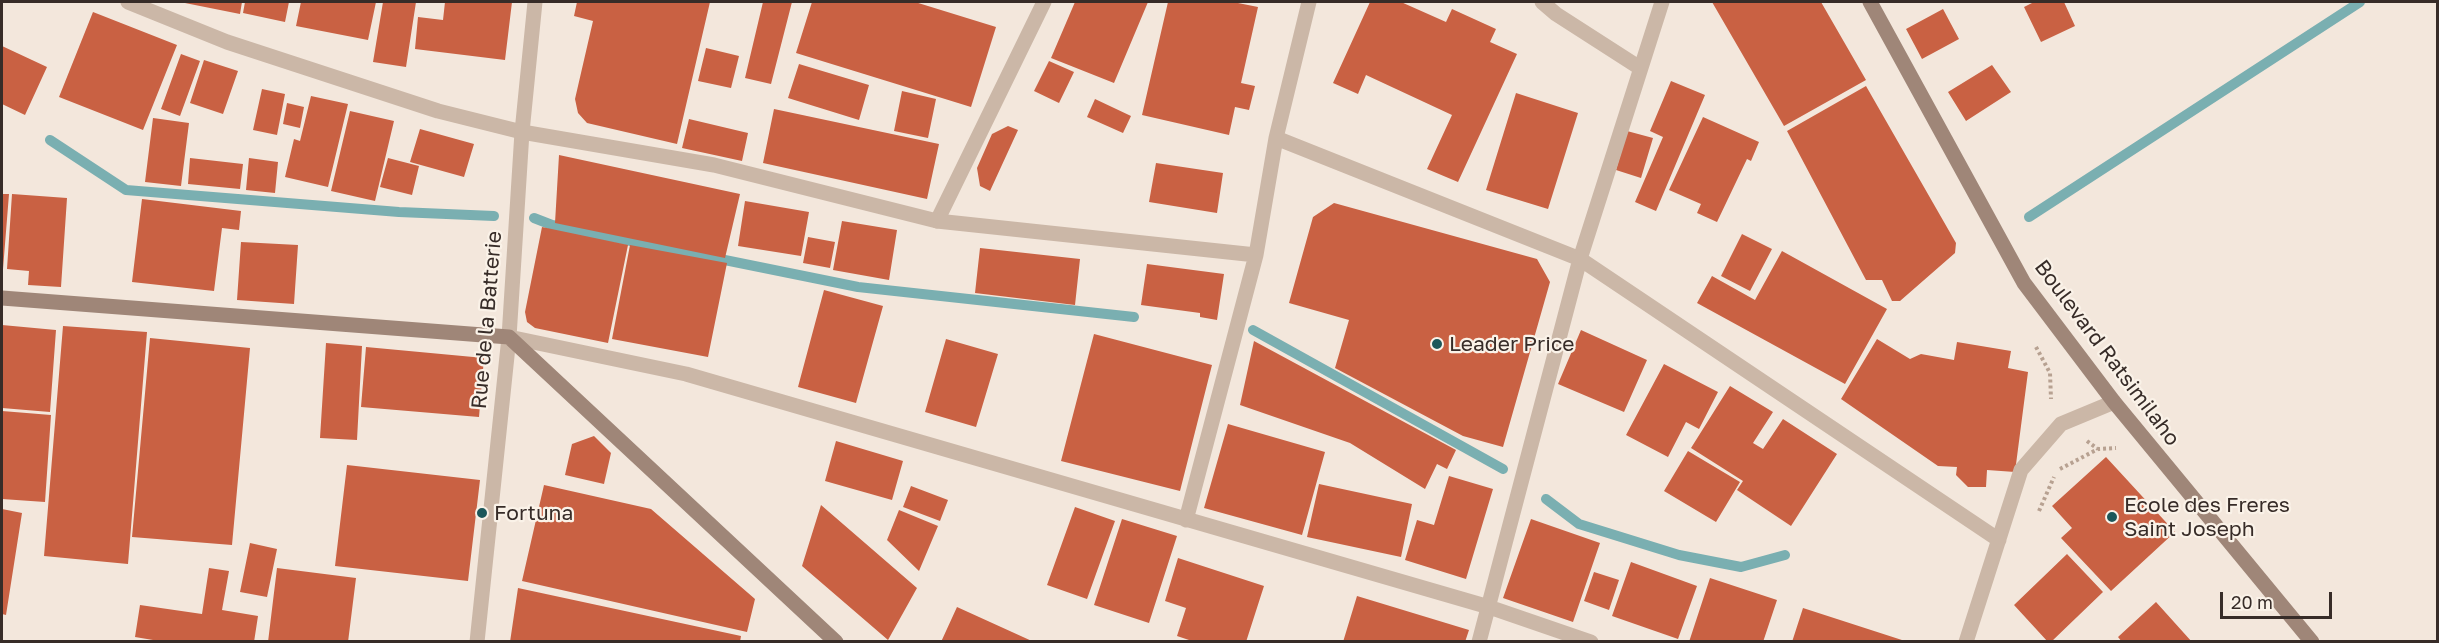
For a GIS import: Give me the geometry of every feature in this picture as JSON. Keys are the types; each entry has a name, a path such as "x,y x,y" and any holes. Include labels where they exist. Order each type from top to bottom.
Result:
{"street":[{"path":"128,2 238,46 438,111 522,132 714,165 937,221 1256,255"},
{"name":"Rue de la Batterie","path":"477,642 509,337 522,132 535,2"},
{"path":"937,221 1044,2"},
{"path":"1186,520 1256,255 1276,138 1309,2"},
{"path":"1542,2 1556,14 1640,68"},
{"path":"1479,642 1580,259 1662,2"},
{"name":"Boulevard Ratsimilaho","path":"1870,2 2024,284 2114,402 2312,642"},
{"path":"1276,138 1580,259 1999,540"},
{"path":"2,298 509,337 686,374 1489,607 1591,642"},
{"path":"509,337 836,642"},
{"path":"1966,642 2021,470 2061,424 2114,402"}],"path":[{"path":"2035,520 2056,471 2098,449 2127,448"}],"building":[{"path":"180,2 242,2 240,14"},
{"path":"245,2 289,2 285,22 243,13"},
{"path":"301,2 376,2 368,40 296,26"},
{"path":"383,2 416,2 406,67 373,62"},
{"path":"445,2 512,2 505,60 415,49 418,17 443,20"},
{"path":"577,2 710,2 677,144 587,123 578,113 575,99 593,21 574,16"},
{"path":"763,2 792,2 771,84 745,78"},
{"path":"812,2 915,2 996,27 971,107 796,53"},
{"path":"1075,2 1148,2 1114,83 1051,58"},
{"path":"1168,2 1233,2 1258,7 1241,83 1255,86 1249,110 1235,107 1229,135 1142,115"},
{"path":"1370,2 1401,2 1446,22 1452,9 1496,29 1490,42 1517,54 1458,182 1427,169 1452,115 1366,75 1358,94 1333,83"},
{"path":"1712,2 1821,2 1866,80 1784,126"},
{"path":"2034,2 2064,2 2075,26 2041,42 2024,7"},
{"path":"1943,9 1959,39 1922,59 1906,29"},
{"path":"93,12 177,45 143,130 59,97"},
{"path":"2,46 47,67 25,115 2,104"},
{"path":"706,48 739,56 731,88 698,81"},
{"path":"181,54 200,61 180,116 161,109"},
{"path":"204,60 238,71 223,114 190,103"},
{"path":"1049,61 1074,72 1059,103 1034,91"},
{"path":"799,64 869,85 859,120 788,98"},
{"path":"1992,65 2011,92 1966,121 1948,92"},
{"path":"1671,81 1705,95 1656,211 1635,202 1663,137 1650,131"},
{"path":"1866,86 1956,243 1955,253 1900,301 1892,301 1882,280 1866,280 1787,131"},
{"path":"262,89 285,94 277,135 253,130"},
{"path":"902,91 936,99 928,138 894,131"},
{"path":"1516,93 1578,113 1548,209 1486,190"},
{"path":"311,96 348,104 328,187 285,177 294,139 300,141"},
{"path":"1095,99 1131,116 1123,133 1087,117"},
{"path":"287,103 304,107 300,128 283,124"},
{"path":"774,109 939,144 927,199 763,163"},
{"path":"350,111 394,121 375,201 331,191"},
{"path":"1703,117 1759,142 1751,161 1747,159 1717,222 1697,213 1701,204 1669,190"},
{"path":"153,118 189,123 181,186 145,182"},
{"path":"689,119 748,133 742,161 682,148"},
{"path":"1008,126 1018,130 990,191 980,186 977,168 992,134"},
{"path":"420,129 474,144 464,177 410,162"},
{"path":"1627,131 1653,138 1641,178 1616,170"},
{"path":"559,155 740,194 725,258 555,223"},
{"path":"190,158 243,164 240,189 188,184"},
{"path":"249,158 278,162 275,193 246,190"},
{"path":"388,158 419,166 412,195 380,187"},
{"path":"1156,163 1223,173 1217,213 1149,202"},
{"path":"2,194 9,194 3,269 2,269"},
{"path":"12,194 67,198 61,287 28,285 29,271 7,269"},
{"path":"142,199 241,211 239,230 222,228 214,291 132,282"},
{"path":"745,201 809,212 801,256 738,246"},
{"name":"Leader Price","path":"1334,203 1537,259 1550,282 1503,447 1463,436 1335,368 1349,320 1289,303 1313,217"},
{"path":"842,221 897,230 889,280 833,270"},
{"path":"542,227 628,245 608,343 535,328 527,322 525,312"},
{"path":"1742,234 1772,249 1750,291 1721,276"},
{"path":"808,237 835,242 830,268 803,263"},
{"path":"241,242 298,245 294,304 237,300"},
{"path":"630,245 727,263 708,357 612,339"},
{"path":"980,248 1080,259 1075,305 975,293"},
{"path":"1782,251 1887,309 1845,384 1697,303 1712,276 1755,300"},
{"path":"1147,264 1224,274 1217,320 1200,317 1200,313 1141,305"},
{"path":"824,290 883,306 856,403 798,387"},
{"path":"2,325 56,330 50,412 2,408"},
{"path":"63,326 147,332 128,564 44,556"},
{"path":"1581,330 1647,360 1624,412 1558,384"},
{"path":"1094,334 1212,365 1180,491 1061,461"},
{"path":"150,338 250,348 232,545 132,537"},
{"path":"946,339 998,354 976,427 925,412"},
{"path":"1877,339 1910,359 1921,354 1954,360 1957,342 2011,351 2008,368 2028,372 2015,472 1987,470 1986,487 1968,487 1956,475 1957,467 1938,466 1841,399"},
{"path":"1254,341 1456,450 1447,469 1437,464 1425,489 1350,443 1240,405"},
{"path":"326,343 362,346 357,440 320,438"},
{"path":"366,347 484,358 479,417 361,407"},
{"path":"1664,364 1718,392 1699,429 1686,422 1668,457 1626,435"},
{"path":"1730,386 1773,412 1753,443 1763,449 1783,419 1837,454 1791,526 1737,490 1743,481 1691,448"},
{"path":"2,411 51,415 45,502 2,499"},
{"path":"1228,424 1325,452 1302,535 1204,508"},
{"path":"594,436 611,453 604,484 565,475 572,444"},
{"path":"836,441 903,461 892,500 825,481"},
{"path":"1688,451 1740,482 1716,522 1664,491"},
{"name":"Ecole des Freres Saint Joseph","path":"2106,457 2175,532 2111,591 2061,538 2072,528 2052,506"},
{"path":"347,465 480,480 468,581 335,566"},
{"path":"1449,476 1493,489 1466,579 1405,560 1417,520 1434,525"},
{"path":"1319,484 1412,504 1401,557 1307,537"},
{"path":"544,485 651,509 755,599 747,632 522,581"},
{"path":"911,486 948,500 940,521 903,507"},
{"path":"821,505 917,588 888,640 802,566"},
{"path":"1075,507 1115,521 1087,599 1047,585"},
{"path":"2,509 22,513 6,615 2,614"},
{"path":"899,510 938,526 919,571 887,540"},
{"path":"1122,519 1177,536 1149,623 1094,605"},
{"path":"1531,519 1600,543 1573,622 1503,598"},
{"path":"250,543 277,549 267,597 240,592"},
{"name":"Ecole des Freres Saint Joseph","path":"2067,554 2103,592 2051,642 2048,642 2014,605"},
{"path":"1178,558 1264,586 1246,642 1195,642 1177,636 1186,608 1165,601"},
{"path":"1631,562 1697,586 1678,639 1612,616"},
{"path":"209,568 229,571 222,610 258,616 254,642 165,642 135,637 140,605 202,614"},
{"path":"277,568 356,578 348,642 268,642"},
{"path":"1594,572 1619,580 1609,610 1584,601"},
{"path":"1710,578 1777,600 1763,642 1689,642"},
{"path":"518,588 741,636 740,642 510,642"},
{"path":"1357,596 1469,630 1465,642 1343,642"},
{"path":"2156,602 2192,642 2122,642 2118,637"},
{"path":"957,607 1034,642 941,642"},
{"path":"1803,608 1905,641 1905,642 1792,642"}],"waterway":[{"path":"2029,217 2360,2"},
{"path":"50,140 126,190 399,212 494,216"},
{"path":"534,218 552,225 858,287 1134,317"},
{"path":"1253,330 1503,469"},
{"path":"1546,499 1579,524 1679,555 1741,567 1785,555"}],"place":[{"name":"Leader Price","path":"1437,344"},
{"name":"Fortuna","path":"482,513"},
{"name":"Ecole des Freres Saint Joseph","path":"2112,517"}]}
